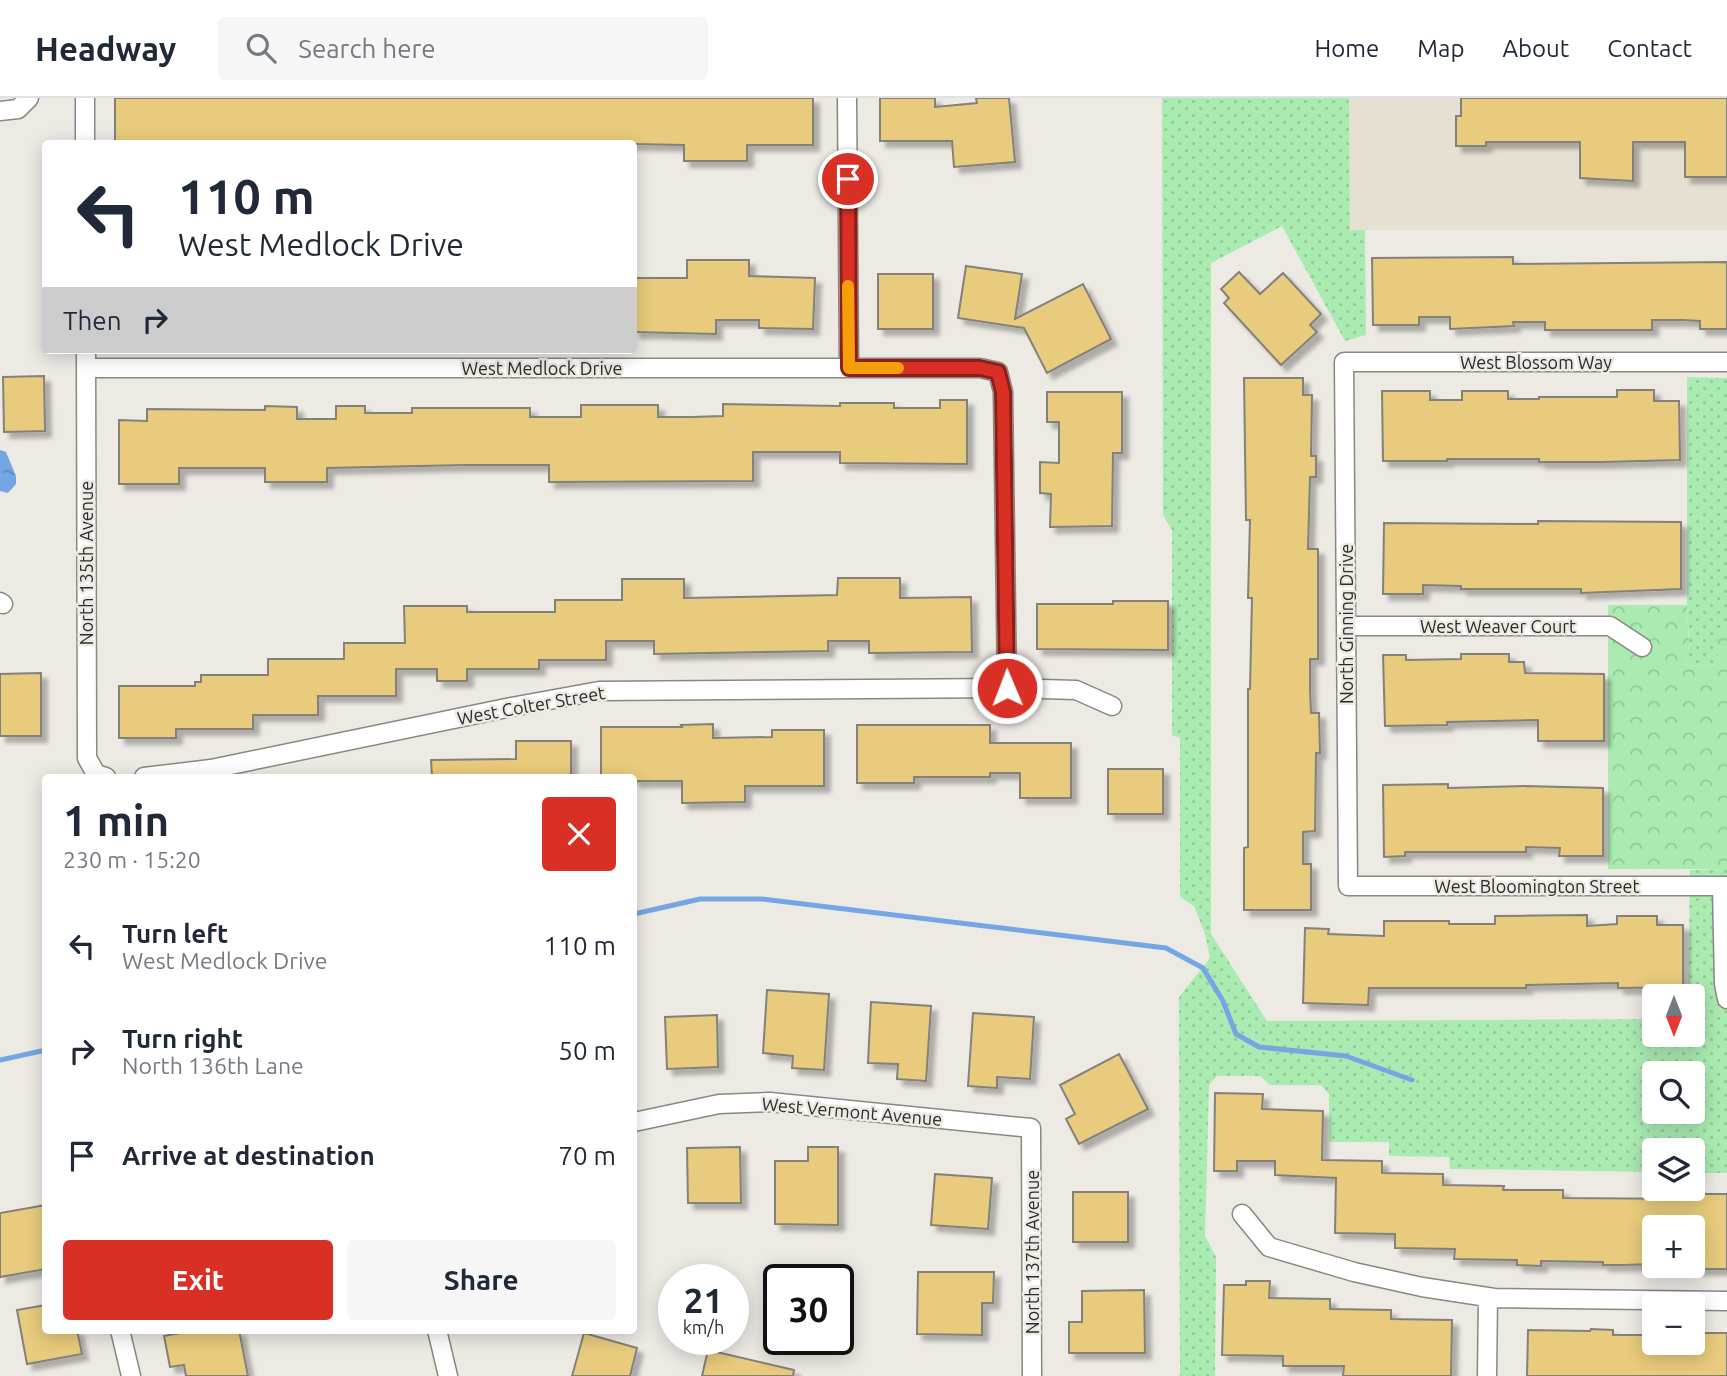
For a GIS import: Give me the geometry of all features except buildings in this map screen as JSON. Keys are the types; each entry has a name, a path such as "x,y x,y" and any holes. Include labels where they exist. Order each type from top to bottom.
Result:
{"street":[{"path":"0,111 18,110 29,98"},
{"path":"85,98 85,140"},
{"path":"847,98 849,368"},
{"name":"West Medlock Drive","path":"86,359 980,368 998,372 1003,392 1007,688"},
{"name":"North 135th Avenue","path":"86,359 87,758 100,774"},
{"name":"West Blossom Way","path":"1344,362 1727,362"},
{"name":"North Ginning Drive","path":"1344,362 1348,886"},
{"name":"West Weaver Court","path":"1346,626 1610,626 1642,647"},
{"name":"West Colter Street","path":"169,774 211,769 599,691 1007,688 1076,690 1112,706"},
{"name":"West Bloomington Street","path":"1348,886 1724,886"},
{"path":"1724,886 1724,984 1727,999"},
{"name":"West Vermont Avenue","path":"637,1121 719,1104 769,1102 1031,1128"},
{"name":"North 137th Avenue","path":"1031,1128 1032,1376"},
{"path":"1242,1214 1269,1247 1354,1272 1422,1287 1488,1297 1727,1301"},
{"path":"1487,1376 1488,1297"},
{"path":"121,1334 131,1376"},
{"path":"438,1334 448,1376"}],"shaded area":[{"path":"1349,98 1727,98 1727,230 1350,230"}],"green space":[{"path":"1162,98 1349,98 1350,230 1365,230 1366,335 1345,341 1282,226 1211,263 1211,934 1267,1021 1642,1019 1642,1047 1705,1047 1705,984 1688,984 1690,870 1727,869 1727,1173 1705,1173 1705,1138 1642,1138 1642,1172 1450,1169 1449,1157 1389,1156 1389,1142 1329,1142 1329,1094 1321,1085 1270,1085 1260,1076 1217,1076 1209,1085 1205,1236 1216,1257 1215,1376 1180,1376 1179,997 1210,958 1205,934 1194,906 1180,897 1180,738 1172,735 1172,530 1163,515"},
{"path":"1687,377 1727,378 1727,622 1716,645 1720,665 1686,666 1689,643"},
{"path":"1608,605 1687,605 1689,643 1686,666 1720,665 1716,645 1727,622 1727,869 1608,869"}],"water":[{"path":"0,450 6,452 16,476 16,484 8,493 0,491"}],"waterway":[{"path":"637,913 700,899 762,899 1166,948 1203,968 1223,1001 1236,1034 1259,1047 1346,1056 1412,1080"},
{"path":"0,1060 42,1051"}],"slow traffic":[{"path":"848,286 849,368 898,368"}],"route":[{"path":"848,179 849,368 980,368 998,372 1003,392 1007,688"}]}
